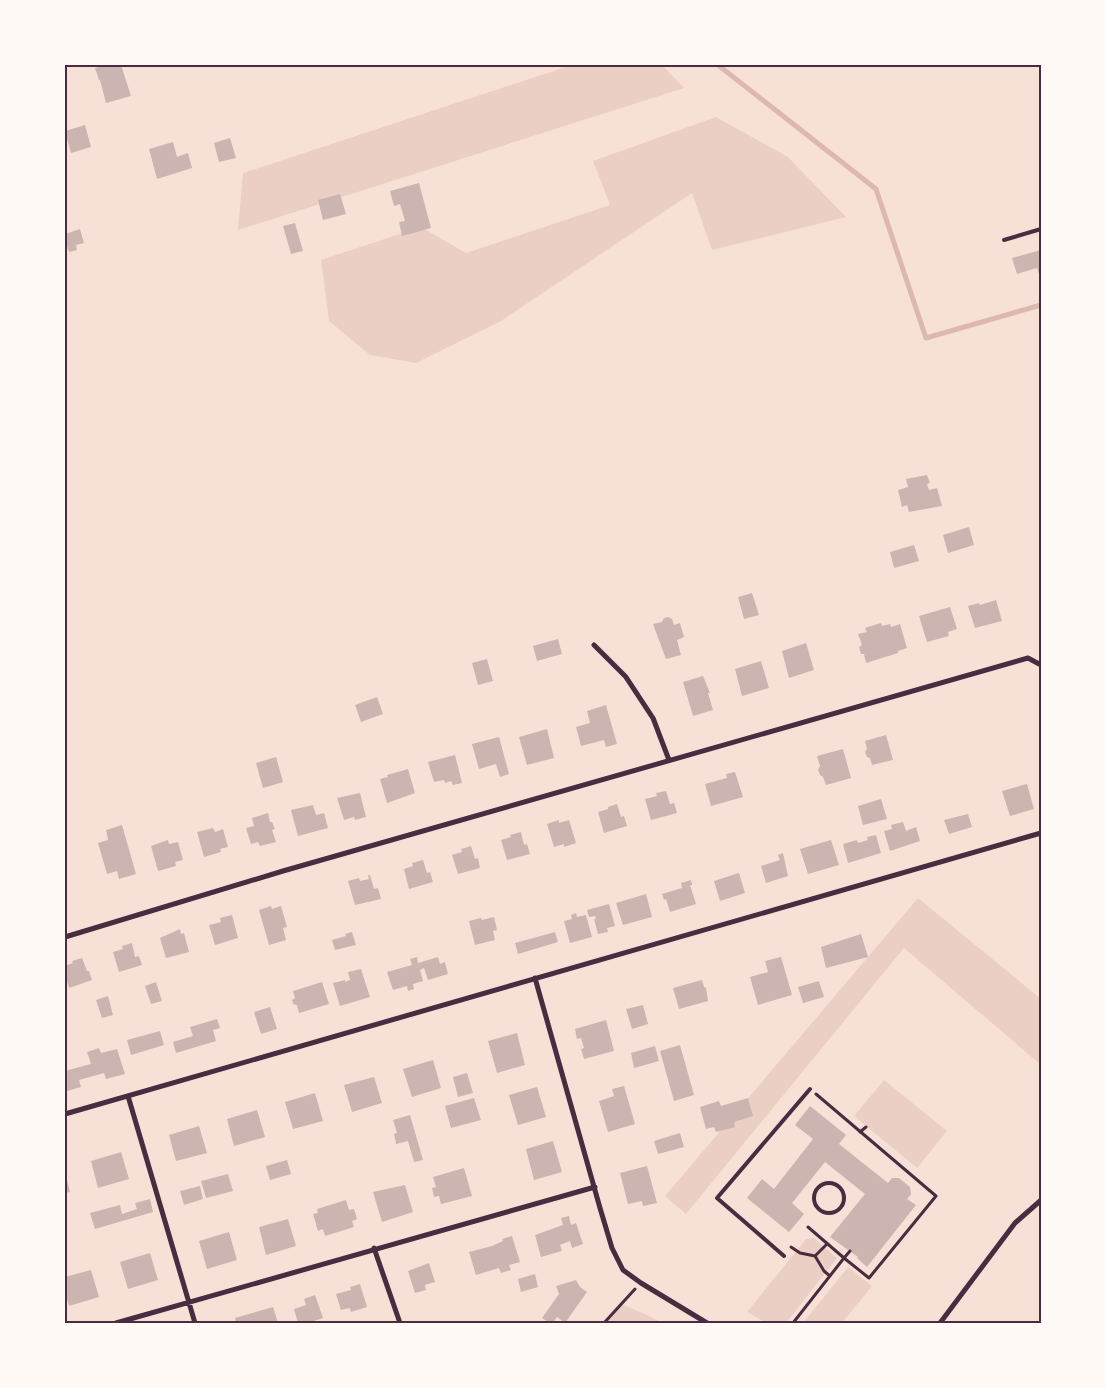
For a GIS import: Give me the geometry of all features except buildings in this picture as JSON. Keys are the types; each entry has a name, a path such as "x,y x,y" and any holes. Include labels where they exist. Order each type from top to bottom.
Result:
{"street":[{"path":"594,645 626,677 653,718 669,760"},
{"path":"65,937 283,871 1028,658 1041,665"},
{"path":"65,1114 1041,834"},
{"path":"535,978 612,1248 623,1270 707,1323"},
{"path":"128,1096 195,1323"},
{"path":"116,1323 374,1248 595,1187"},
{"path":"940,1323 1015,1223 1040,1201"},
{"path":"374,1248 400,1323"}],"lane":[{"path":"1004,240 1041,229"},
{"path":"784,1256 717,1198 810,1089"},
{"path":"828,1183 839,1187 844,1197 840,1208 830,1213 821,1211 815,1205 814,1199 817,1188 828,1183"}],"path":[{"path":"808,1227 868,1278 936,1196 810,1089"},
{"path":"860,1132 866,1127"},
{"path":"815,1256 827,1244"},
{"path":"791,1247 800,1253 815,1256 824,1272 830,1276"},
{"path":"793,1323 850,1251"},
{"path":"604,1323 641,1283"}],"shaded area":[{"path":"572,65 662,65 684,88 238,230 243,173"},
{"path":"716,117 788,157 846,217 712,250 692,193 501,321 416,363 370,355 329,321 321,260 421,227 466,253 610,205 593,161"},
{"path":"918,898 1041,999 1041,1065 904,948 686,1214 665,1196"},
{"path":"884,1080 947,1131 917,1168 854,1116"},
{"path":"814,1238 837,1258 786,1323 766,1323 747,1312 806,1239"},
{"path":"848,1267 872,1286 842,1323 803,1323"},
{"path":"621,1304 645,1314 662,1323 604,1323"}],"waterway":[{"path":"718,65 876,189 926,338 1041,305"}]}
